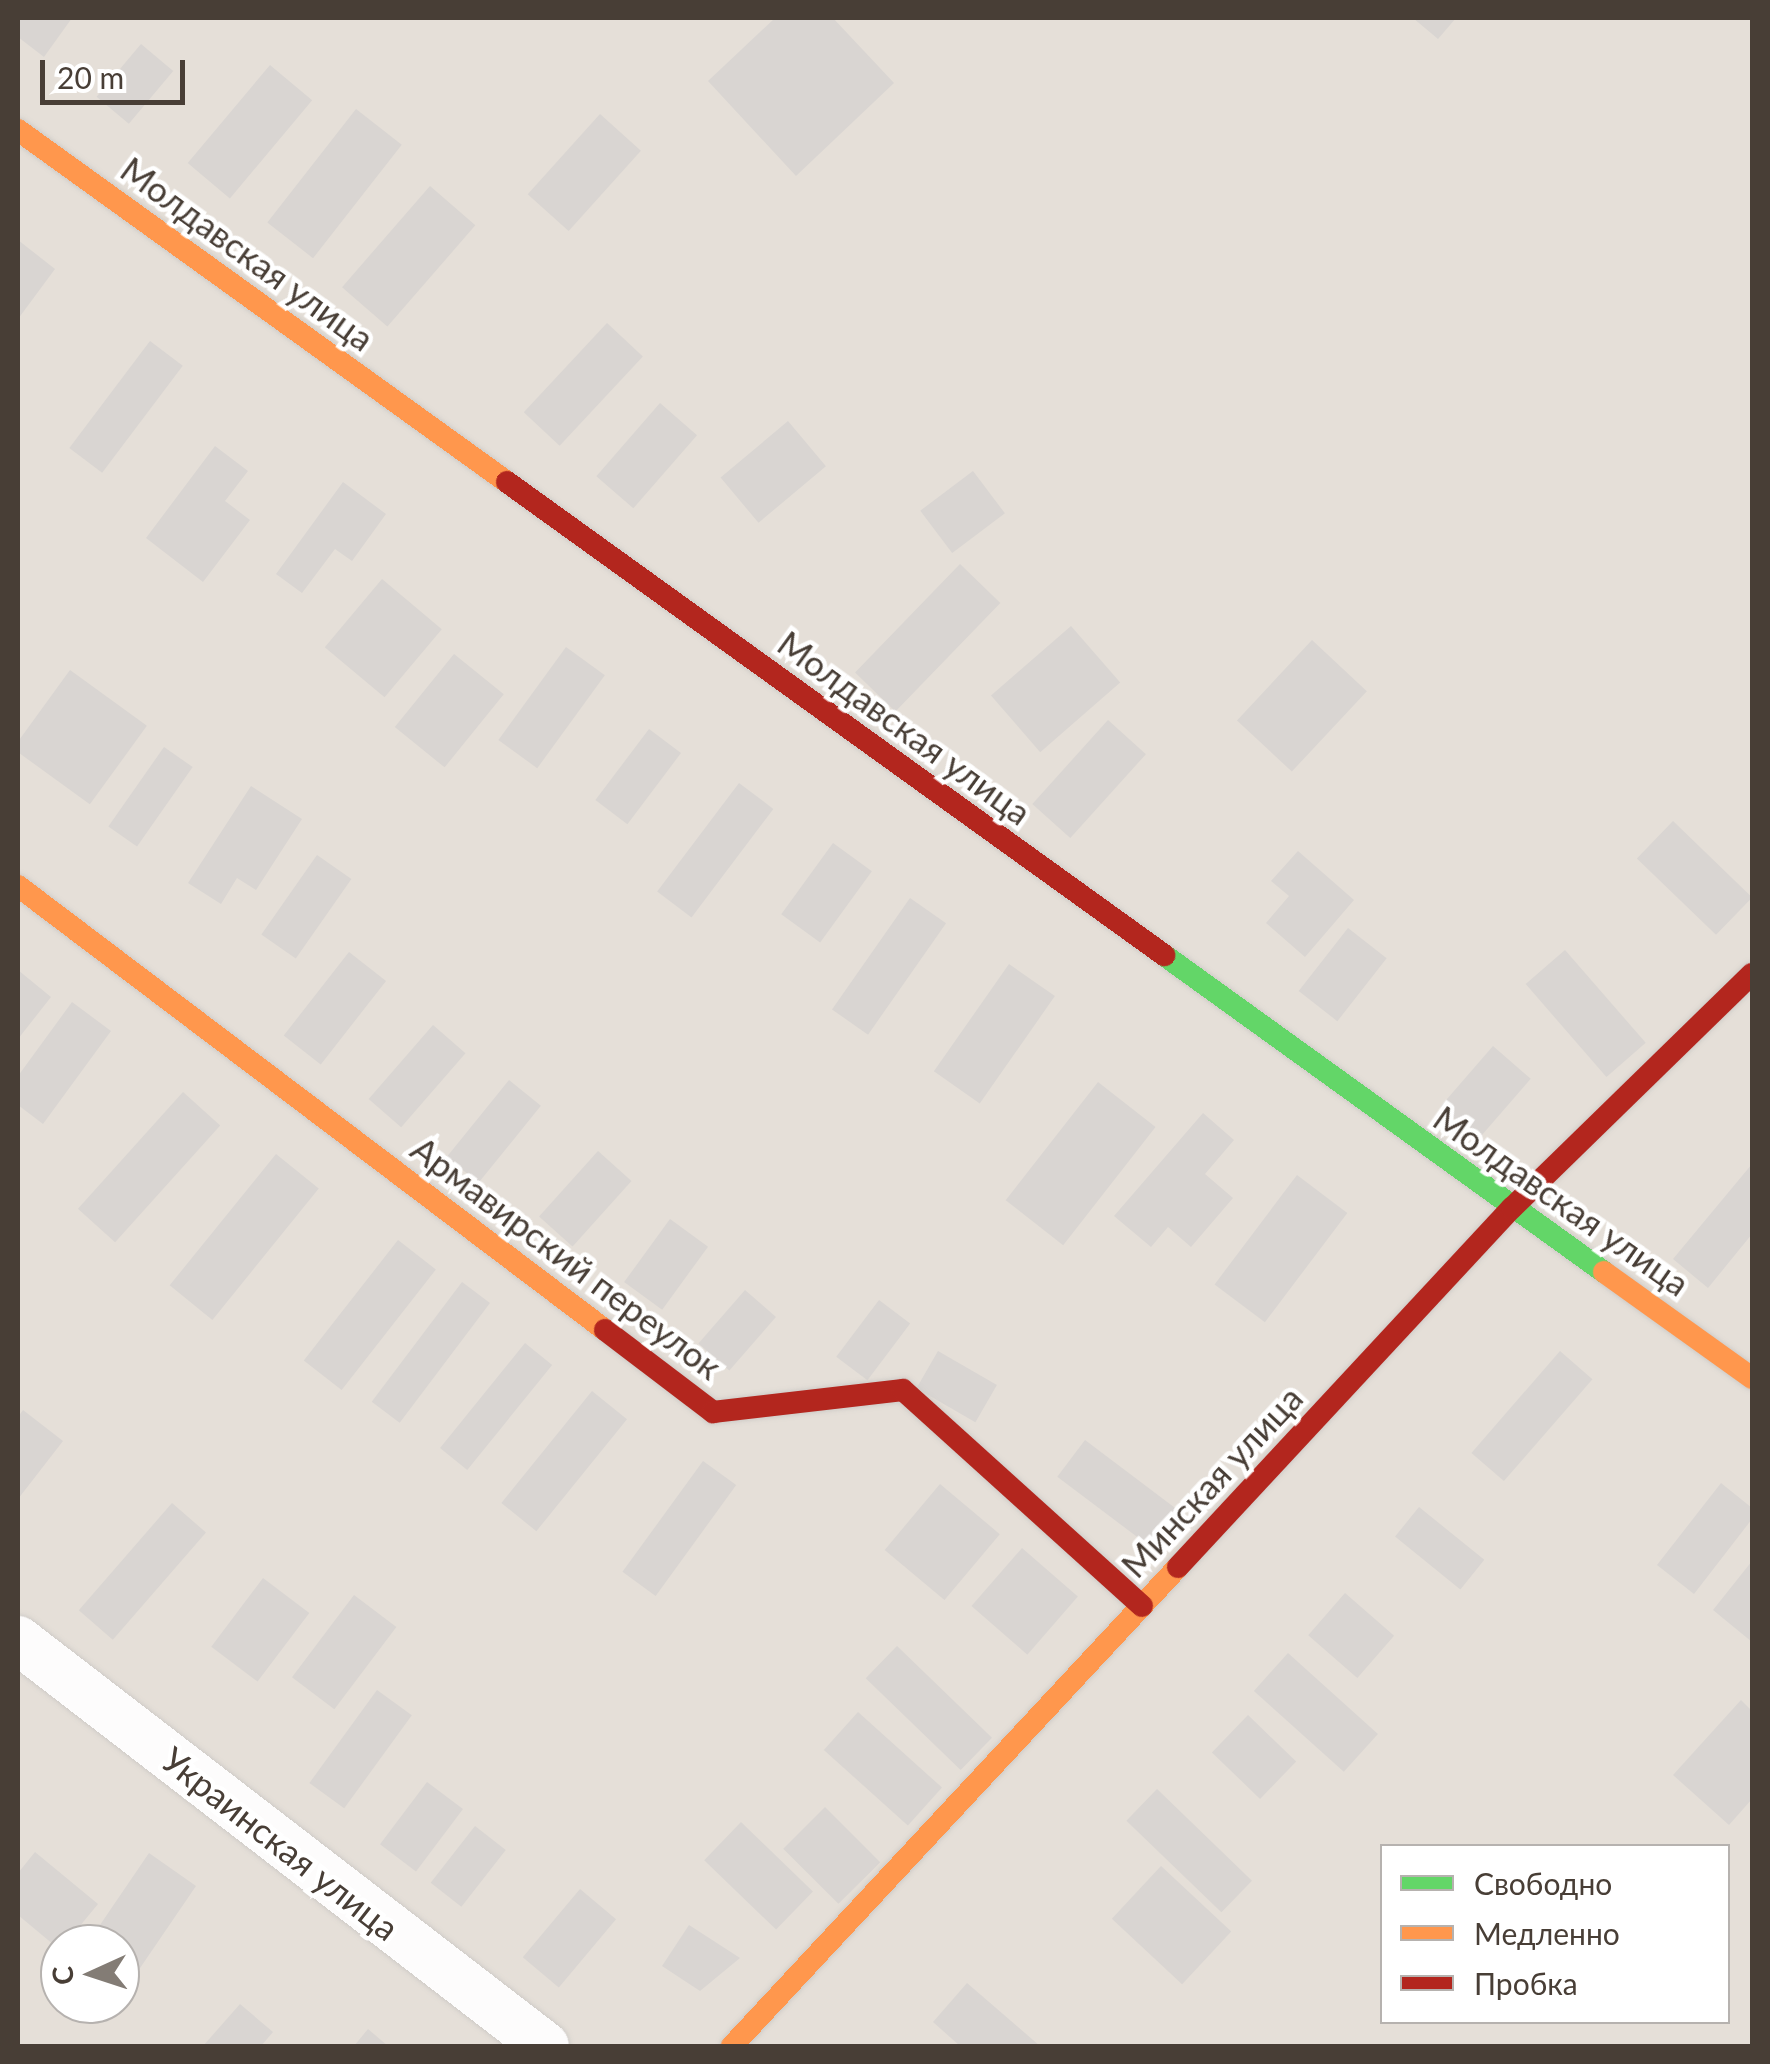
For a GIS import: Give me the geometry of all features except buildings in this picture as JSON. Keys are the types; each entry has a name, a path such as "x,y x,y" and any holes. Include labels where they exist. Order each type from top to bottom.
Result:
{"street":[{"name":"Молдавская улица","path":"18,130 1752,1378"},
{"name":"Армавирский переулок","path":"18,886 714,1412 903,1390 1142,1606"},
{"name":"Минская улица","path":"732,2046 1512,1208 1752,974"},
{"name":"Украинская улица","path":"18,1640 545,2046"}],"shaded area":[{"path":"18,18 1752,18 1752,2046 18,2046"}],"traffic: fast":[{"path":"1164,955 1604,1272"}],"traffic: slow":[{"path":"18,130 507,482"},
{"path":"18,886 605,1330"},
{"path":"1604,1272 1752,1378"},
{"path":"732,2046 1178,1567"}],"traffic: jam":[{"path":"507,482 1164,955"},
{"path":"1178,1567 1512,1208 1752,974"},
{"path":"605,1330 713,1412 903,1390 1142,1606"}]}
